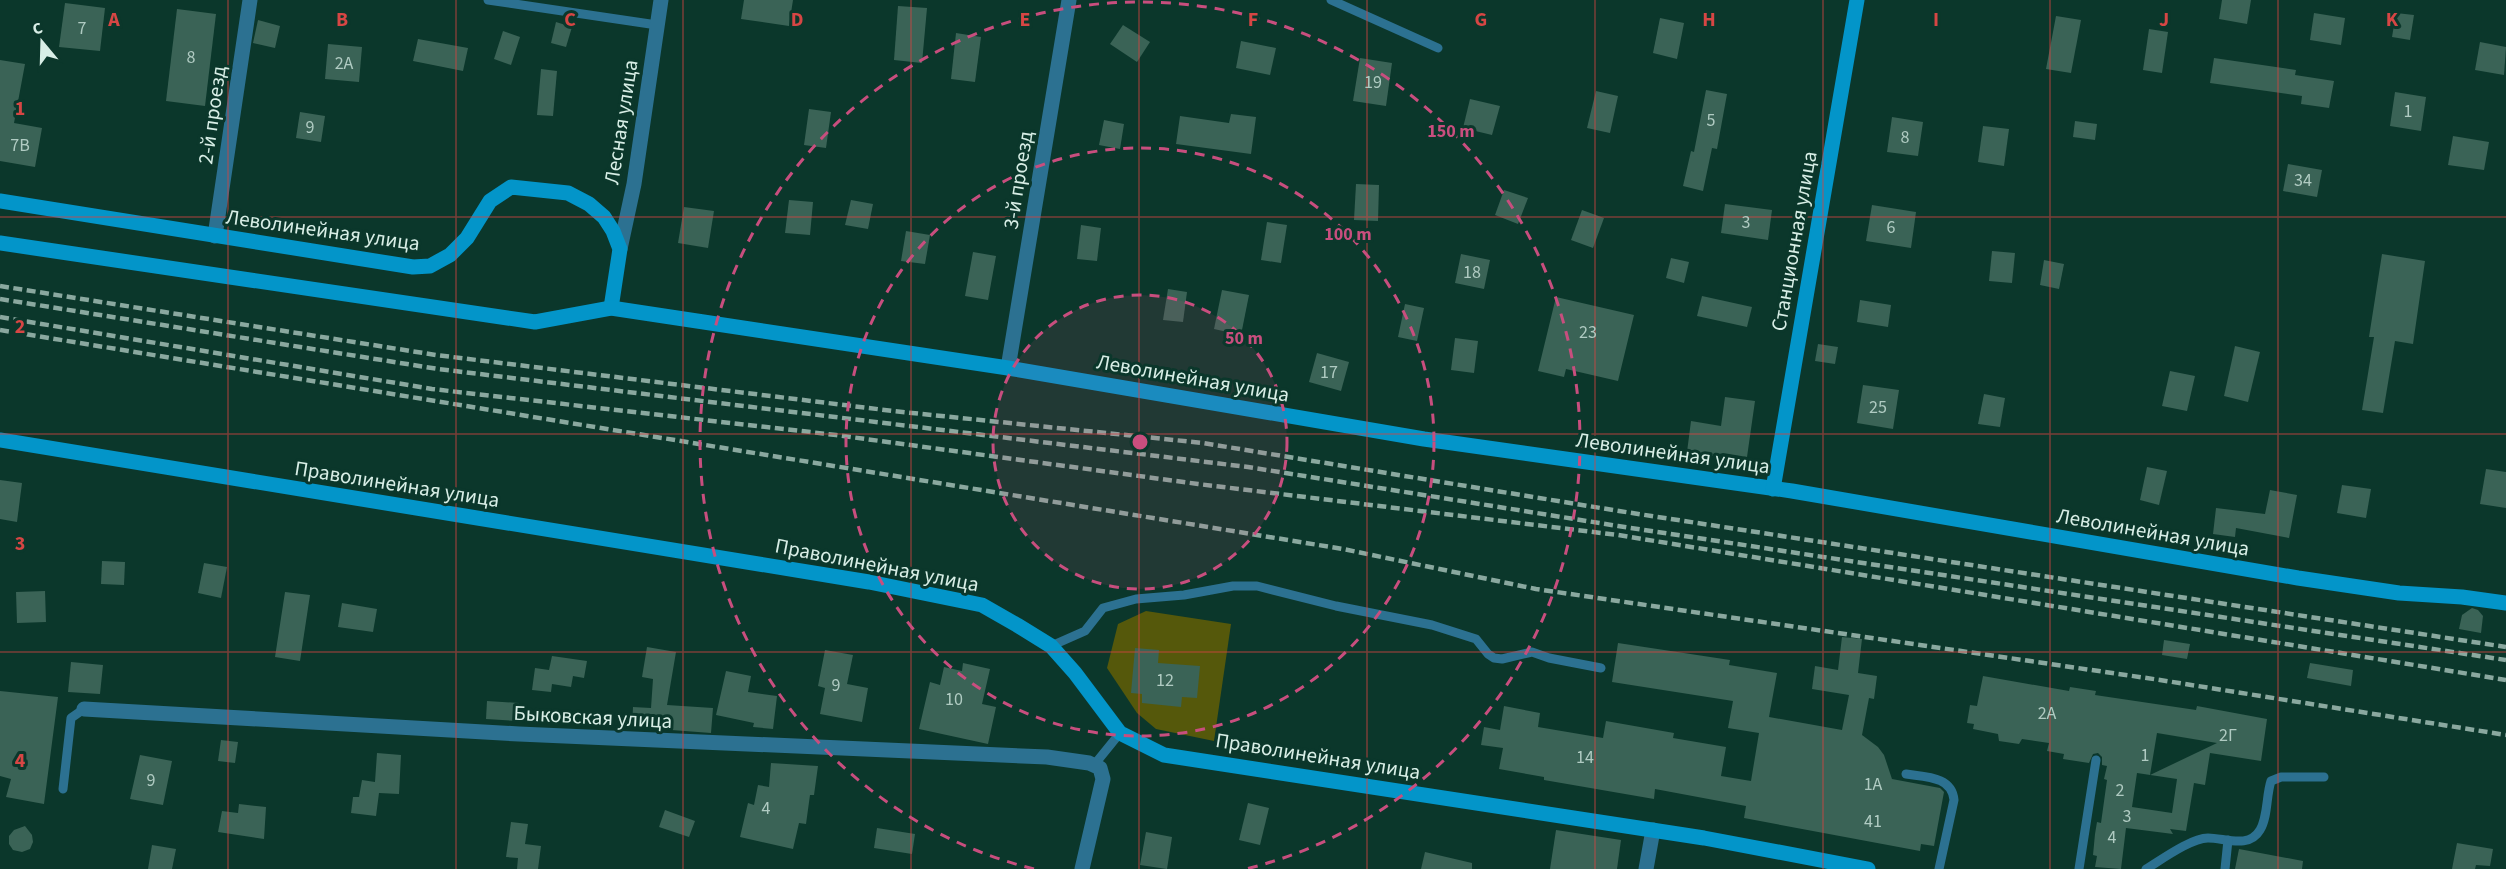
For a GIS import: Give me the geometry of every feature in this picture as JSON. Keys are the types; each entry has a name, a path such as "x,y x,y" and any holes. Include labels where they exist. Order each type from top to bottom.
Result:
{"main road":[{"name":"Станционная улица","path":"1773,489 1857,0"},
{"name":"Леволинейная улица","path":"0,201 413,267 430,266 450,255 467,238 490,201 512,187 568,193 589,204 604,217 620,249"},
{"name":"Леволинейная улица","path":"0,243 535,322 611,308 1008,368 1424,439 1773,489 2298,578 2399,593 2506,603"},
{"path":"611,308 620,249"},
{"name":"Праволинейная улица","path":"0,440 869,582 982,605 1051,646 1075,673 1120,733 1164,755 1704,838 1868,869"}],"street":[{"name":"2-й проезд","path":"214,236 250,0"},
{"name":"Лесная улица","path":"620,249 634,184 661,0"},
{"name":"3-й проезд","path":"1008,368 1069,0"},
{"name":"Быковская улица","path":"84,709 542,735 1047,757 1097,766"},
{"path":"1082,869 1103,779 1097,766"},
{"path":"1646,869 1653,830"}],"lane":[{"path":"488,0 657,25"},
{"path":"1331,0 1438,48"},
{"path":"1051,646 1085,631 1103,608 1136,599 1184,595 1233,586 1257,586 1432,625 1476,639 1494,658 1502,659 1532,652 1549,658 1601,668"},
{"path":"63,789 71,718 84,709"},
{"path":"1097,766 1120,733"},
{"path":"2079,869 2096,760"},
{"path":"1906,774 1940,780 1953,790 1954,800 1939,869"},
{"path":"2146,869 2206,838 2248,840 2257,836 2262,828 2271,781 2281,777 2324,777"},
{"path":"2225,869 2228,840"}],"shaded area":[{"path":"1146,611 1231,624 1214,741 1156,729 1137,713 1107,668 1118,624"}],"building":[{"path":"744,0 793,0 789,26 741,19"},
{"path":"2222,0 2251,0 2247,24 2219,19"},
{"path":"65,3 105,8 100,51 59,47"},
{"path":"898,6 927,8 922,63 894,60"},
{"path":"177,9 216,14 205,106 166,101"},
{"path":"2314,13 2345,18 2341,45 2310,40"},
{"path":"2396,13 2414,15 2410,40 2392,37"},
{"path":"2056,16 2081,20 2071,73 2046,69"},
{"path":"1660,18 1684,23 1677,59 1653,53"},
{"path":"258,20 280,26 275,48 253,43"},
{"path":"556,22 572,27 566,47 551,43"},
{"path":"1123,25 1150,42 1137,62 1110,44"},
{"path":"2149,29 2168,32 2162,73 2143,70"},
{"path":"503,31 520,37 511,65 494,59"},
{"path":"956,33 981,37 975,82 951,79"},
{"path":"418,39 468,48 463,71 413,61"},
{"path":"1241,41 1276,48 1270,75 1236,68"},
{"path":"2480,42 2506,47 2504,75 2475,70"},
{"path":"328,44 362,47 359,82 325,79"},
{"path":"1360,58 1392,63 1386,106 1353,101"},
{"path":"2214,58 2296,70 2295,75 2334,81 2329,108 2301,104 2302,96 2210,83"},
{"path":"0,60 25,64 14,123 42,128 35,167 0,161"},
{"path":"541,69 557,71 553,116 537,115"},
{"path":"1706,90 1727,94 1717,149 1712,148 1703,191 1683,186 1691,151 1694,152"},
{"path":"1596,91 1618,96 1610,133 1587,128"},
{"path":"2395,92 2426,97 2421,131 2390,126"},
{"path":"1470,99 1500,106 1492,135 1463,128"},
{"path":"809,109 831,112 826,148 804,145"},
{"path":"300,112 325,116 321,142 296,138"},
{"path":"1231,114 1256,117 1251,154 1176,144 1180,116 1229,123"},
{"path":"1892,117 1923,122 1918,156 1887,152"},
{"path":"1104,120 1124,124 1120,149 1099,145"},
{"path":"2075,121 2097,124 2095,140 2073,137"},
{"path":"1983,126 2009,129 2004,166 1978,162"},
{"path":"2453,136 2489,142 2484,170 2448,165"},
{"path":"2288,164 2322,170 2317,197 2283,191"},
{"path":"1356,184 1379,185 1378,221 1354,220"},
{"path":"1504,190 1528,198 1518,224 1495,215"},
{"path":"789,200 813,202 810,235 785,233"},
{"path":"851,200 873,204 868,229 845,225"},
{"path":"1725,204 1772,210 1768,240 1721,233"},
{"path":"1872,205 1916,212 1911,248 1866,241"},
{"path":"684,207 714,211 708,248 678,243"},
{"path":"1582,210 1604,218 1593,248 1571,240"},
{"path":"1267,222 1287,225 1281,263 1261,260"},
{"path":"1081,225 1101,228 1097,261 1077,259"},
{"path":"906,231 930,235 925,264 901,261"},
{"path":"1992,251 2015,253 2012,283 1989,281"},
{"path":"973,252 996,256 988,300 965,296"},
{"path":"1461,254 1490,260 1484,289 1455,283"},
{"path":"2382,254 2425,261 2413,344 2395,341 2383,413 2362,410 2374,337 2369,337"},
{"path":"1671,258 1689,262 1684,283 1666,278"},
{"path":"2044,260 2064,264 2059,289 2040,285"},
{"path":"1168,289 1187,292 1183,322 1163,320"},
{"path":"1222,290 1249,295 1241,335 1214,329"},
{"path":"1702,296 1752,307 1747,327 1697,316"},
{"path":"1556,297 1634,315 1618,381 1566,369 1564,377 1538,371"},
{"path":"1860,300 1891,305 1888,327 1857,322"},
{"path":"1405,304 1424,308 1417,341 1398,337"},
{"path":"1455,338 1478,341 1474,373 1451,370"},
{"path":"1818,344 1838,347 1835,364 1815,361"},
{"path":"2235,346 2260,352 2248,402 2224,396"},
{"path":"1317,353 1349,362 1341,391 1309,382"},
{"path":"2170,371 2195,376 2187,411 2162,406"},
{"path":"1863,385 1899,390 1893,429 1857,423"},
{"path":"1984,394 2005,398 2000,427 1978,424"},
{"path":"1725,397 1755,401 1747,457 1723,453 1712,456 1687,452 1691,421 1721,426"},
{"path":"2147,467 2167,471 2159,505 2140,500"},
{"path":"2486,469 2506,472 2506,508 2480,504"},
{"path":"0,480 22,483 17,522 0,519"},
{"path":"2342,485 2371,489 2366,518 2337,513"},
{"path":"2270,490 2297,495 2289,538 2236,528 2235,537 2213,534 2216,508 2265,514"},
{"path":"102,561 125,562 124,585 101,584"},
{"path":"204,563 227,567 221,598 198,593"},
{"path":"45,591 46,622 17,623 16,592"},
{"path":"285,592 310,595 300,661 275,657"},
{"path":"342,603 377,609 373,632 338,627"},
{"path":"2472,608 2478,610 2483,616 2481,633 2459,629 2462,615"},
{"path":"1842,637 1862,639 1858,673 1877,676 1874,699 1869,698 1862,735 1878,747 1884,755 1892,779 1940,788 1944,792 1934,846 1921,844 1920,851 1744,818 1746,806 1655,789 1654,799 1544,780 1544,777 1499,769 1503,748 1481,745 1484,727 1500,730 1504,706 1540,713 1538,727 1603,738 1606,721 1674,733 1673,738 1726,747 1721,776 1751,781 1759,733 1728,728 1733,701 1612,682 1618,643 1730,660 1729,665 1777,673 1769,717 1842,730 1849,695 1812,689 1815,666 1838,670"},
{"path":"2164,640 2190,644 2187,659 2162,655"},
{"path":"647,647 676,652 667,705 713,708 711,733 632,727 633,707 651,708 653,679 642,677"},
{"path":"1135,648 1159,650 1158,663 1200,666 1197,698 1182,697 1181,707 1142,703 1142,694 1131,693"},
{"path":"825,650 853,655 847,684 868,688 862,722 820,714 825,688 818,686"},
{"path":"552,656 587,661 584,678 573,676 571,687 552,684 551,692 532,690 535,668 549,670"},
{"path":"71,662 103,665 100,694 68,692"},
{"path":"963,663 990,669 982,704 996,707 988,744 919,729 930,682 940,685 944,667 962,671"},
{"path":"2310,663 2353,670 2351,686 2307,678"},
{"path":"726,671 751,676 748,692 777,696 773,729 753,727 754,723 716,715"},
{"path":"1983,676 2069,691 2070,687 2096,691 2095,695 2196,710 2197,706 2267,719 2261,761 2210,753 2205,785 2194,783 2186,831 2170,829 2173,834 2126,828 2121,869 2095,867 2097,856 2093,855 2095,834 2097,822 2101,823 2107,780 2104,779 2107,766 2102,765 2102,757 2098,753 2093,754 2089,763 2063,759 2064,754 2047,751 2049,743 2022,739 2019,744 1999,741 1998,734 1973,729 1974,724 1967,723 1970,705 1977,706","holes":["2157,733 2217,743 2150,775","2137,773 2177,779 2172,813 2132,807"]},
{"path":"0,691 58,697 44,804 6,797 11,779 0,776"},
{"path":"487,701 519,703 518,721 486,719"},
{"path":"221,740 238,742 235,763 218,761"},
{"path":"377,753 401,755 399,794 379,793 376,816 351,813 353,797 359,797 362,780 375,782"},
{"path":"140,755 172,761 163,805 130,799"},
{"path":"771,763 818,766 814,795 810,795 806,824 799,823 793,849 740,837 748,803 754,805 758,785 769,787"},
{"path":"1248,803 1269,808 1260,845 1239,840"},
{"path":"239,804 266,807 264,839 218,832 222,811 238,813"},
{"path":"665,810 695,821 689,837 659,827"},
{"path":"511,822 528,824 525,844 541,846 538,869 517,869 518,858 506,857"},
{"path":"25,826 32,835 33,842 30,849 22,852 13,850 9,844 9,836 14,830"},
{"path":"877,828 915,834 912,854 874,848"},
{"path":"1556,830 1621,840 1617,869 1550,869"},
{"path":"1146,832 1172,837 1167,869 1140,865"},
{"path":"2457,843 2493,849 2490,866 2476,865 2475,869 2452,869"},
{"path":"152,845 176,849 172,869 148,869"},
{"path":"2239,849 2303,861 2302,869 2235,869"},
{"path":"1425,852 1472,863 1472,869 1421,869"}],"railway":[{"path":"0,286 436,355 893,411 1203,443 1619,511 2506,647"},
{"path":"0,299 438,369 1248,467 1618,526 2506,660"},
{"path":"0,317 432,389 836,435 1198,484 1618,535 2506,680"},
{"path":"0,330 1343,549 1536,589 2160,680 2506,735"}]}
